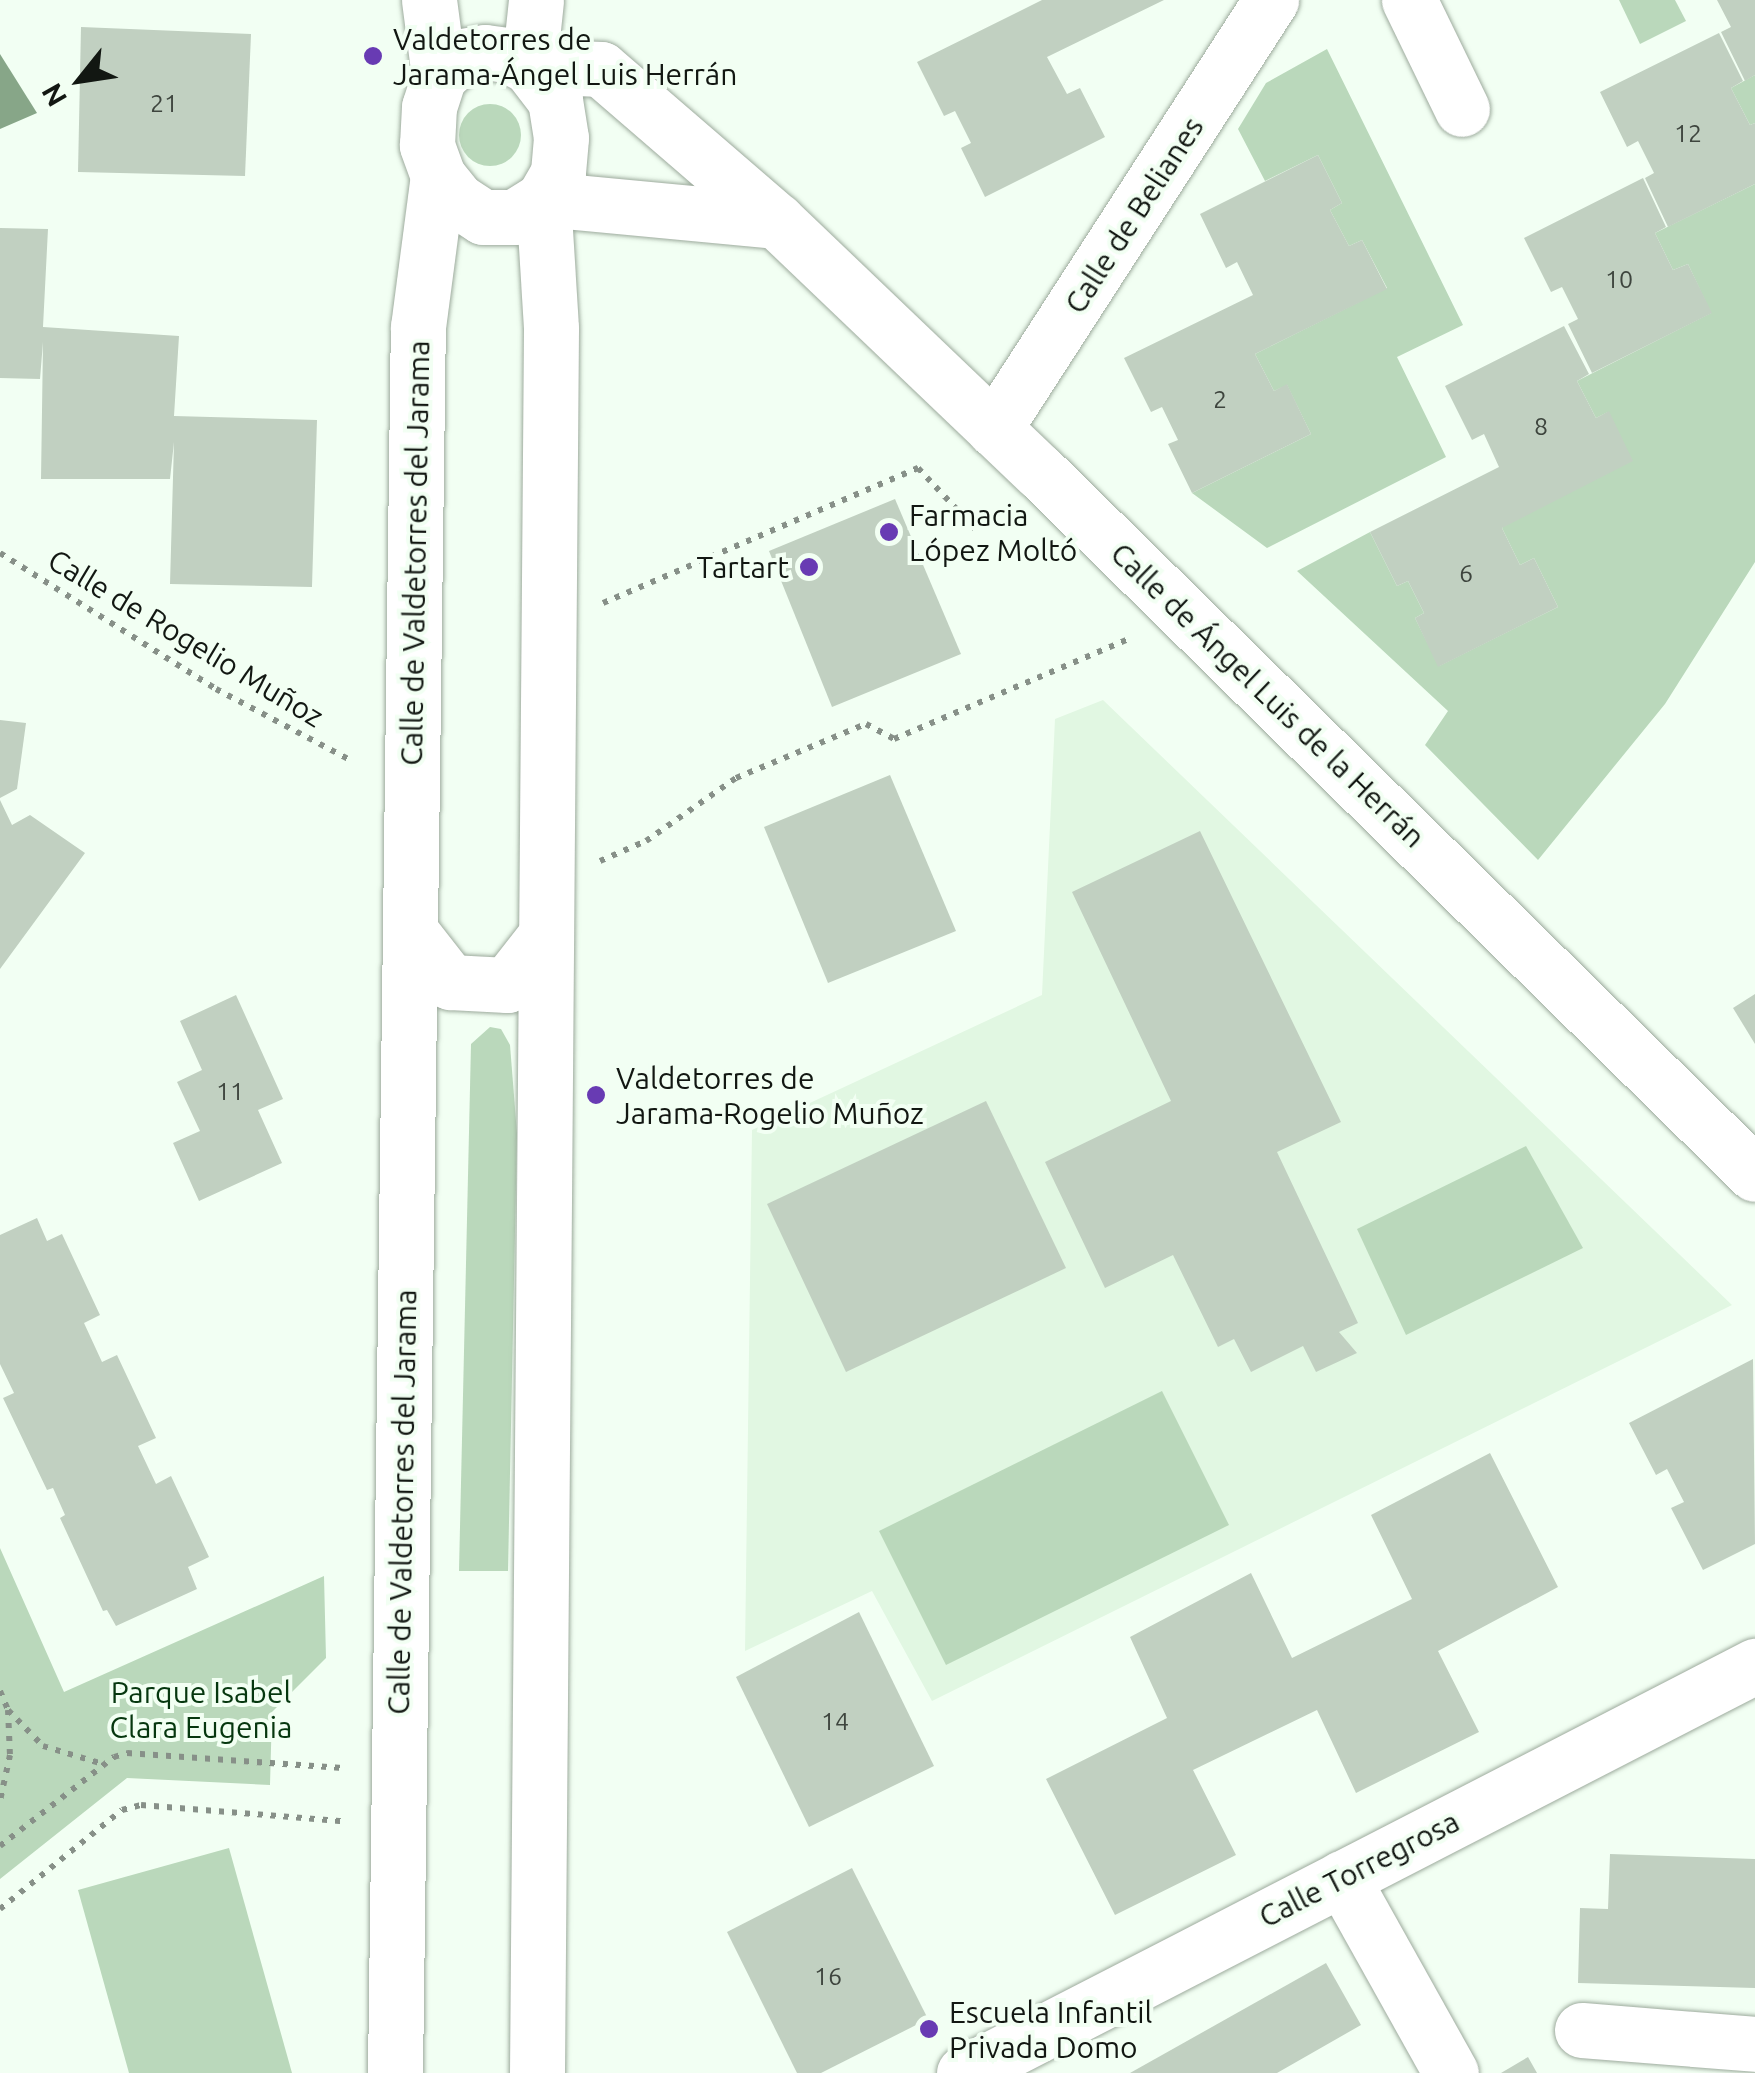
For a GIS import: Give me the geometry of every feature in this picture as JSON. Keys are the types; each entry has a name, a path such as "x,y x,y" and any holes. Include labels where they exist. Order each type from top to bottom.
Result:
{"street":[{"path":"429,0 439,76 429,106 427,145 438,176 458,201 483,217 514,217 543,198 558,174 561,138 556,100 529,66 507,54 485,52 462,56 439,76"},
{"path":"529,66 536,0"},
{"name":"Calle de Belianes","path":"994,429 1272,0"},
{"path":"1408,0 1462,110"},
{"name":"Calle de Ángel Luis de la Herrán","path":"529,66 601,69 777,221 1185,614 1755,1174"},
{"name":"Calle de Valdetorres del Jarama","path":"395,2073 418,327 438,176"},
{"path":"543,198 777,221"},
{"path":"536,2073 551,328 543,198"},
{"path":"410,931 450,982 507,985 545,911"},
{"name":"Calle Torregrosa","path":"964,2073 1755,1666"},
{"path":"1342,1878 1440,2069"},
{"path":"1582,2030 1755,2044"}],"path":[{"path":"547,605 612,603 918,468 980,533"},
{"name":"Calle de Rogelio Muñoz","path":"0,554 216,689 350,760"},
{"path":"545,911 736,778 866,724 894,739 1185,614"},
{"path":"0,1691 8,1710 10,1755 0,1801"},
{"path":"8,1710 43,1746 104,1764"},
{"path":"0,1846 104,1764 127,1753 399,1771"},
{"path":"0,1909 122,1810 141,1805 398,1825"}],"shaded area":[{"path":"0,54 37,113 0,129"},
{"path":"1103,700 1732,1305 932,1701 872,1591 745,1651 752,1130 1042,995 1055,719"}],"green space":[{"path":"1619,0 1675,0 1686,21 1640,44"},
{"path":"1327,49 1463,325 1397,357 1446,457 1267,548 1192,493 1311,434 1287,385 1274,391 1255,354 1387,288 1362,240 1349,246 1330,210 1342,203 1318,155 1265,181 1238,129 1266,83"},
{"path":"1755,75 1755,123 1750,125 1731,88"},
{"path":"490,104 512,113 521,135 512,157 490,166 468,157 459,135 468,113"},
{"path":"1755,184 1755,562 1665,704 1538,860 1425,745 1448,711 1297,571 1370,532 1397,586 1408,581 1424,613 1415,618 1439,666 1558,607 1534,558 1520,565 1502,528 1608,412 1596,418 1577,381 1711,313 1688,264 1673,270 1655,233"},
{"path":"490,1027 501,1029 510,1045 517,1134 508,1571 459,1571 471,1044"},
{"path":"1526,1146 1583,1248 1406,1335 1357,1229"},
{"path":"1162,1391 1229,1525 946,1665 879,1531"},
{"name":"Parque Isabel Clara Eugenia","path":"0,1548 64,1692 324,1576 326,1658 272,1712 270,1785 127,1778 0,1879"},
{"path":"229,1848 292,2073 129,2073 78,1890"}],"building":[{"path":"1042,0 1164,0 1047,57 1067,94 1080,88 1105,137 985,197 961,148 971,143 955,111 944,116 917,62"},
{"path":"1717,0 1755,0 1755,75 1745,81 1721,32 1731,27"},
{"path":"81,27 251,34 245,176 78,172"},
{"path":"1719,33 1743,81 1731,88 1750,125 1755,123 1755,184 1668,227 1645,178 1654,173 1638,141 1627,147 1600,92"},
{"path":"1318,155 1342,203 1330,210 1349,246 1362,240 1387,289 1255,354 1274,391 1287,384 1311,434 1192,493 1168,444 1178,440 1162,407 1151,412 1124,358 1253,295 1237,262 1226,268 1200,214"},
{"path":"1643,178 1666,227 1655,233 1673,270 1688,264 1712,313 1592,373 1568,324 1578,319 1562,287 1551,292 1524,238"},
{"path":"0,228 48,229 43,327 179,336 174,416 317,420 312,587 170,584 174,442 170,479 41,479 43,342 40,379 0,378"},
{"path":"1564,326 1589,374 1577,381 1596,418 1609,411 1633,461 1502,528 1520,565 1534,558 1558,607 1438,667 1415,618 1424,613 1408,581 1397,586 1370,532 1499,467 1484,434 1472,440 1445,386"},
{"path":"895,499 961,654 832,707 769,551"},
{"path":"0,720 26,723 17,789 0,798"},
{"path":"890,775 956,931 828,983 764,827"},
{"path":"0,800 12,825 30,815 85,853 0,969"},
{"path":"1200,831 1341,1122 1277,1152 1358,1323 1339,1332 1357,1353 1316,1372 1303,1346 1251,1372 1234,1339 1218,1347 1173,1255 1105,1288 1045,1162 1171,1101 1072,892"},
{"path":"1755,994 1755,1044 1733,1008"},
{"path":"236,995 283,1099 258,1110 282,1163 199,1201 173,1143 200,1131 177,1082 202,1070 180,1021"},
{"path":"986,1101 1066,1268 846,1372 767,1204"},
{"path":"37,1218 47,1241 62,1234 100,1315 84,1323 102,1362 117,1355 156,1438 138,1446 156,1484 171,1476 209,1557 188,1567 197,1589 116,1626 107,1610 103,1611 60,1518 65,1515 53,1488 47,1490 3,1398 14,1393 0,1364 0,1235"},
{"path":"1753,1359 1755,1544 1703,1570 1671,1508 1684,1502 1667,1469 1656,1475 1629,1423"},
{"path":"1490,1453 1558,1587 1438,1651 1479,1732 1356,1793 1317,1710 1193,1770 1236,1855 1115,1915 1046,1779 1167,1718 1130,1637 1251,1573 1292,1658 1412,1599 1371,1515"},
{"path":"859,1612 934,1766 809,1827 736,1677"},
{"path":"1610,1854 1755,1859 1755,1988 1578,1983 1580,1908 1608,1909"},
{"path":"852,1868 928,2019 821,2073 797,2073 727,1932"},
{"path":"1326,1963 1361,2025 1277,2073 1130,2073"},
{"path":"1528,2057 1537,2073 1501,2073"}],"place":[{"name":"Valdetorres de Jarama-Ángel Luis Herrán","path":"373,56"},
{"name":"Farmacia López Moltó","path":"889,532"},
{"name":"Tartart","path":"809,567"},
{"name":"Valdetorres de Jarama-Rogelio Muñoz","path":"596,1095"},
{"name":"Escuela Infantil Privada Domo","path":"929,2029"}]}
